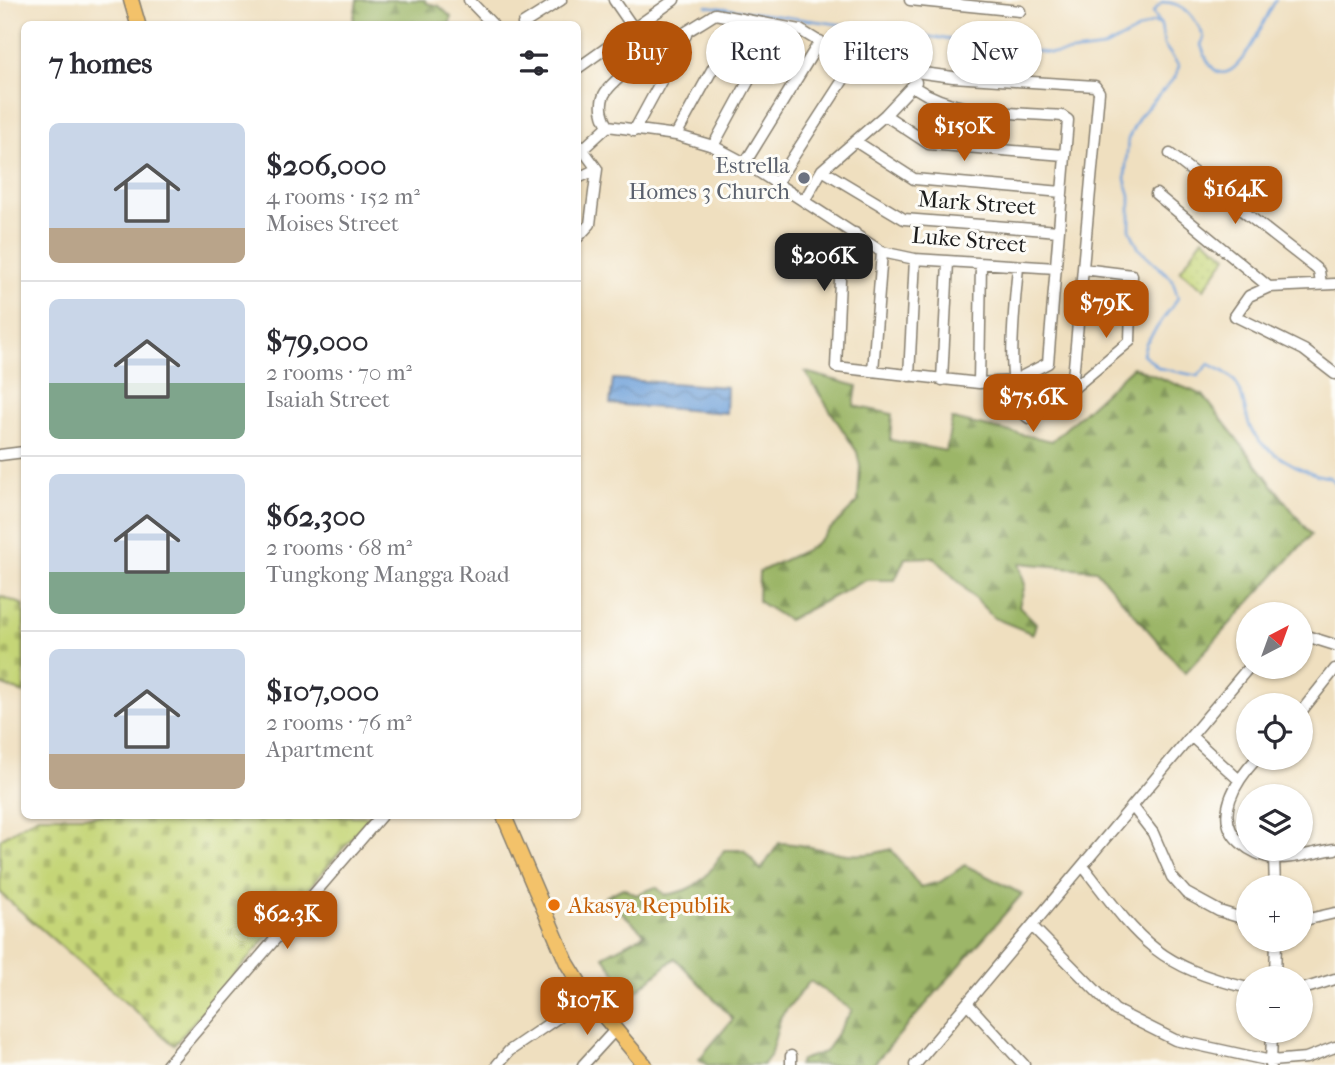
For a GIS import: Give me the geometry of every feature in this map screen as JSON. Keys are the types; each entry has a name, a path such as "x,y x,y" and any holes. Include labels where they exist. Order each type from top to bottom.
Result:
{"main road":[{"path":"131,0 137,21"},
{"path":"504,819 567,963 588,997 645,1065"}],"street":[{"path":"469,0 489,21"},
{"path":"528,21 562,0"},
{"path":"614,0 628,21"},
{"path":"645,21 674,0"},
{"path":"909,0 1020,11"},
{"path":"692,30 715,14 738,21"},
{"path":"745,163 819,43"},
{"path":"581,66 602,51"},
{"path":"933,74 1097,88 1072,389"},
{"path":"676,135 706,80"},
{"path":"581,234 590,224 597,169 581,146 608,126 601,114 604,96 614,84"},
{"path":"634,131 660,84"},
{"path":"713,146 747,84"},
{"path":"775,185 841,84"},
{"path":"804,201 821,170 885,115 915,84"},
{"path":"855,233 841,258 835,367 979,383 1013,381 1048,363 1068,120 1062,116 953,106 931,99 914,87"},
{"path":"885,115 929,144 1064,155"},
{"name":"Luke Street","path":"608,126 676,135 713,146 745,163 775,185 882,252 915,259 1056,268"},
{"path":"855,141 914,179 1062,192"},
{"path":"1170,154 1319,271 1321,285"},
{"path":"581,177 597,169"},
{"name":"Mark Street","path":"821,170 904,219 1058,231"},
{"path":"1156,194 1269,287"},
{"path":"873,371 882,252"},
{"path":"909,376 915,259"},
{"path":"942,380 948,262"},
{"path":"979,383 981,264"},
{"path":"1018,266 1013,381 1017,403 1029,418 1039,416 1129,341 1132,275 1083,269"},
{"path":"1335,284 1269,287 1249,296 1235,316 1304,349 1335,374"},
{"path":"0,455 21,452"},
{"path":"1313,638 1335,645"},
{"path":"1313,697 1335,669"},
{"path":"915,1065 1239,679"},
{"path":"1191,736 1238,779"},
{"path":"1236,839 1227,819 1228,803 1238,779 1246,770"},
{"path":"1133,807 1153,833 1172,877 1186,892 1219,911 1236,916"},
{"path":"174,1063 379,819"},
{"path":"1313,852 1335,849"},
{"path":"1083,866 1134,933 1157,953 1191,972 1236,985"},
{"path":"1313,918 1335,913"},
{"path":"1032,926 1115,1010 1192,1046 1271,1063 1306,1058 1335,1047"},
{"path":"1313,986 1335,979"},
{"path":"496,1065 509,1051 588,997"},
{"path":"967,1003 1024,1065"},
{"path":"583,1065 615,1030"},
{"path":"1271,1063 1272,1043"}],"green space":[{"path":"357,0 425,0 426,3 439,6 451,17 450,21 354,21"},
{"path":"1203,238 1227,256 1204,289 1180,271"},
{"path":"1133,367 1203,395 1311,535 1250,602 1236,602 1236,617 1185,673 1096,570 1019,563 1025,585 1019,606 1036,623 1033,634 994,618 934,557 905,558 895,580 866,580 788,620 758,601 759,572 812,547 858,502 860,466 857,452 805,372 857,386 854,406 892,414 890,440 946,451 952,419 1052,441"},
{"path":"0,596 21,604 21,692 0,684"},
{"path":"33,819 368,819 174,1045 0,893 0,839"},
{"path":"779,843 860,855 891,849 920,887 940,882 965,865 1022,894 873,1065 798,1065 801,1060 825,1052 852,1010 810,981 781,1016 770,1056 763,1065 707,1065 699,1059 733,1019 675,958 632,995 603,956 645,934 605,897 623,888 636,895 656,887 665,895 686,890 707,875 724,850 744,850 761,870"},
{"path":"606,975 634,1004 618,1019 591,990"}],"water":[{"path":"613,379 727,387 726,413 610,404"}],"waterway":[{"path":"1276,0 1242,59 1232,70 1221,73 1211,66 1201,45 1204,37 1189,12 1177,5 1162,2 1153,12 1161,25 1164,45 1179,66 1176,76 1139,117 1128,139 1125,179 1130,195 1130,230 1139,249 1172,279 1178,298 1146,343 1143,354 1159,368 1198,376 1209,364 1229,375 1239,388 1249,424 1261,442 1295,466 1329,477 1335,483"},
{"path":"707,6 1056,54 1103,48 1153,22 1159,24"}],"place":[{"name":"Estrella Homes 3 Church","path":"804,178"},
{"name":"Akasya Republik","path":"554,905"}]}
